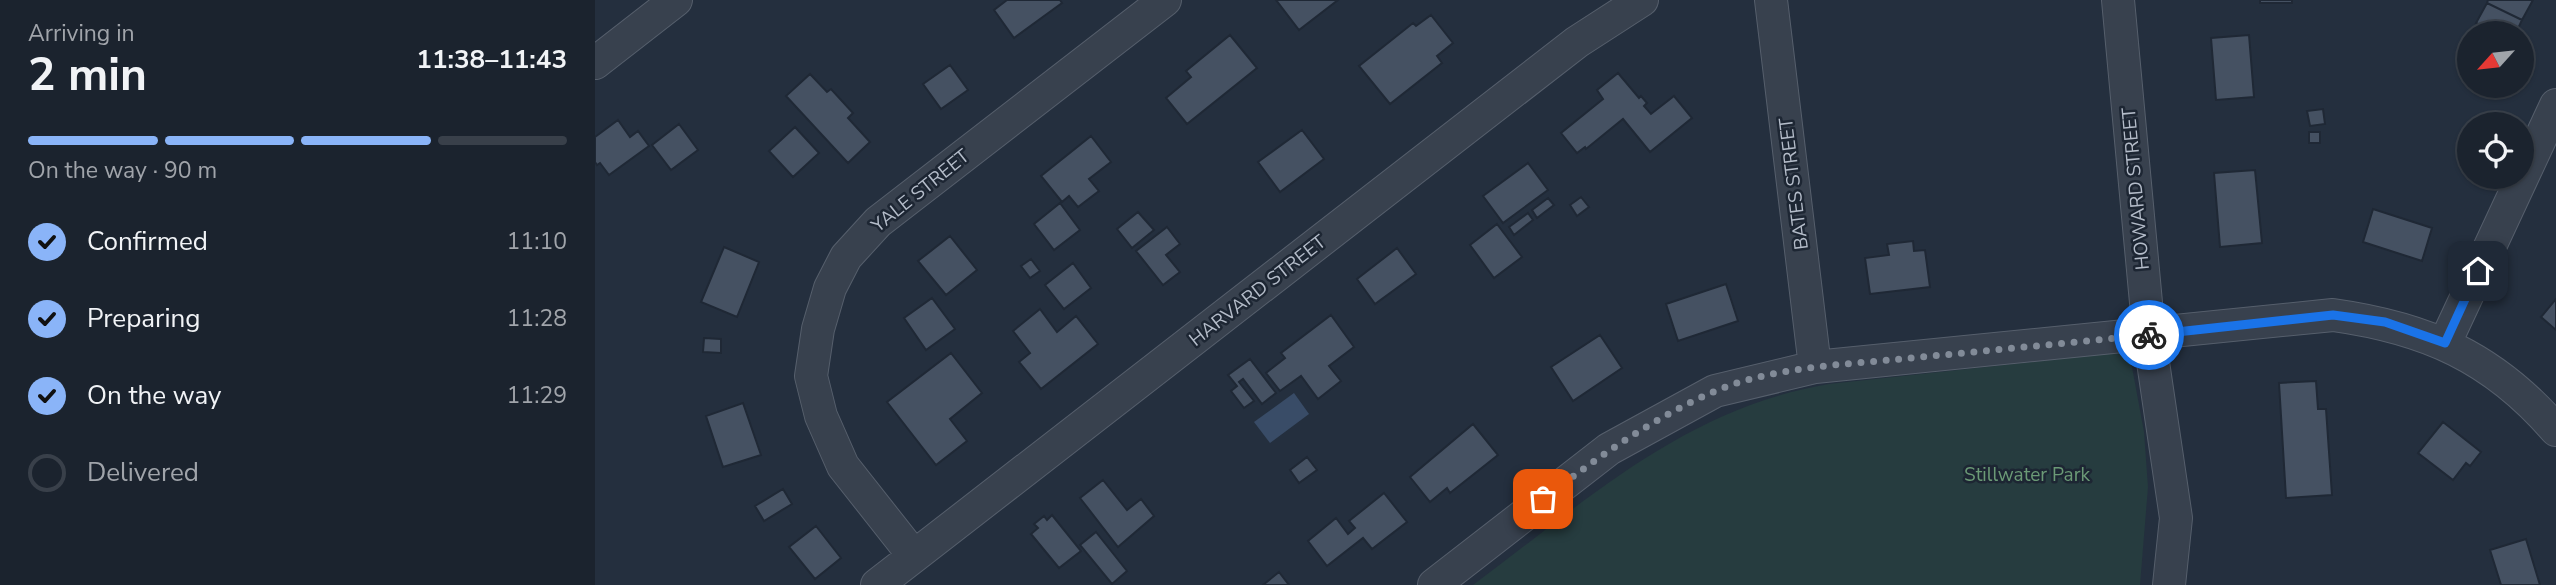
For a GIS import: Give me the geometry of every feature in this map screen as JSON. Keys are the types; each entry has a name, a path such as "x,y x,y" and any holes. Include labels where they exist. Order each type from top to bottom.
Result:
{"street":[{"path":"595,63 676,0"},
{"name":"YALE STREET","path":"914,556 843,466 821,416 811,376 818,329 830,288 846,257 878,222 1165,0"},
{"name":"HARVARD STREET","path":"877,585 1577,42 1643,0"},
{"name":"BATES STREET","path":"1771,0 1815,367"},
{"name":"HOWARD STREET","path":"2118,0 2148,335 2176,518 2169,585"},
{"path":"2445,343 2556,105"},
{"path":"1434,585 1609,449 1657,421 1714,391 1815,367 2333,315 2385,322 2445,343 2495,373 2556,430"}],"green space":[{"name":"Stillwater Park","path":"2115,353 2126,357 2132,367 2144,432 2148,487 2140,585 1473,585 1639,462 1683,436 1729,414 1777,396 1829,384"}],"water":[{"path":"1294,393 1309,414 1270,443 1254,422"}],"building":[{"path":"1007,0 1060,0 1062,3 1014,38 994,10"},
{"path":"1276,0 1338,0 1299,30"},
{"path":"2260,0 2292,0 2292,3 2260,3"},
{"path":"2488,0 2533,0 2522,20 2487,3"},
{"path":"2487,3 2522,20 2522,21 2477,21"},
{"path":"1431,15 1453,43 1437,56 1442,63 1390,104 1359,66 1413,23 1416,26"},
{"path":"1230,35 1257,68 1187,124 1166,98 1191,77 1186,71"},
{"path":"2249,35 2254,97 2216,100 2211,38"},
{"path":"950,65 968,90 941,109 923,84"},
{"path":"1618,73 1639,98 1641,96 1647,103 1644,106 1651,114 1674,96 1692,118 1650,152 1623,119 1586,149 1585,147 1577,153 1561,133 1603,99 1597,90"},
{"path":"810,74 827,92 831,89 853,113 848,118 870,142 848,163 786,96"},
{"path":"2323,109 2325,124 2310,126 2307,111"},
{"path":"618,120 630,137 638,131 649,146 609,175 600,163 597,165 595,162 595,137"},
{"path":"679,124 698,150 671,170 652,145"},
{"path":"795,127 819,153 793,177 769,151"},
{"path":"1302,130 1324,159 1280,192 1258,162"},
{"path":"2309,132 2320,132 2320,143 2309,143"},
{"path":"1091,136 1111,162 1089,179 1099,191 1078,207 1069,196 1062,202 1041,176"},
{"path":"1528,163 1548,190 1503,223 1483,196"},
{"path":"2255,170 2262,243 2220,247 2214,173"},
{"path":"1581,197 1589,207 1577,216 1570,205"},
{"path":"1548,198 1554,205 1537,218 1532,210"},
{"path":"1060,203 1080,230 1054,250 1034,224"},
{"path":"2373,209 2432,228 2422,261 2363,242"},
{"path":"1138,212 1154,230 1132,248 1117,229"},
{"path":"1528,213 1533,220 1514,235 1509,227"},
{"path":"1497,224 1522,257 1494,278 1470,245"},
{"path":"1167,227 1180,244 1166,255 1180,272 1163,285 1136,251"},
{"path":"950,236 977,270 946,295 918,261"},
{"path":"1913,241 1914,251 1925,250 1930,287 1870,294 1865,258 1889,255 1887,244"},
{"path":"724,247 759,262 737,317 701,302"},
{"path":"1397,248 1416,274 1375,304 1357,279"},
{"path":"1031,259 1040,271 1030,278 1021,266"},
{"path":"1073,263 1091,288 1064,309 1045,285"},
{"path":"1726,284 1738,321 1678,341 1666,304"},
{"path":"932,298 955,329 926,350 904,318"},
{"path":"2556,299 2556,330 2541,317"},
{"path":"1040,309 1057,332 1076,316 1098,344 1041,389 1019,362 1030,353 1013,331"},
{"path":"1331,315 1354,347 1329,366 1341,381 1318,399 1301,376 1280,391 1266,373 1285,358 1281,353"},
{"path":"1600,335 1622,368 1573,401 1551,367"},
{"path":"704,338 721,339 721,353 703,352"},
{"path":"951,353 982,393 950,419 967,441 936,465 887,402"},
{"path":"1250,359 1276,393 1262,404 1243,379 1239,382 1254,401 1244,408 1231,391 1237,386 1228,375"},
{"path":"2316,381 2318,409 2326,409 2332,495 2286,498 2279,383"},
{"path":"743,403 761,455 723,467 706,416"},
{"path":"2443,422 2481,452 2470,466 2466,463 2453,480 2418,453"},
{"path":"1473,424 1498,455 1450,493 1447,488 1430,502 1410,477"},
{"path":"1307,457 1317,470 1299,483 1290,470"},
{"path":"1103,480 1127,510 1141,499 1154,516 1118,547 1080,498"},
{"path":"783,489 792,504 764,521 755,506"},
{"path":"1384,493 1407,522 1372,549 1363,538 1327,566 1308,541 1336,518 1348,534 1355,528 1349,521"},
{"path":"1052,515 1081,551 1059,568 1031,534 1038,528 1034,524 1044,516 1047,520"},
{"path":"816,526 841,558 815,579 789,547"},
{"path":"1096,532 1127,571 1112,584 1080,545"},
{"path":"2526,539 2540,585 2501,585 2490,550"},
{"path":"1279,572 1289,585 1263,585"}],"way so far":[{"path":"1543,499 1609,449 1657,421 1714,391 1758,379 1815,367 2149,335"}],"route":[{"path":"2149,335 2333,315 2385,322 2445,343 2478,271"}]}
